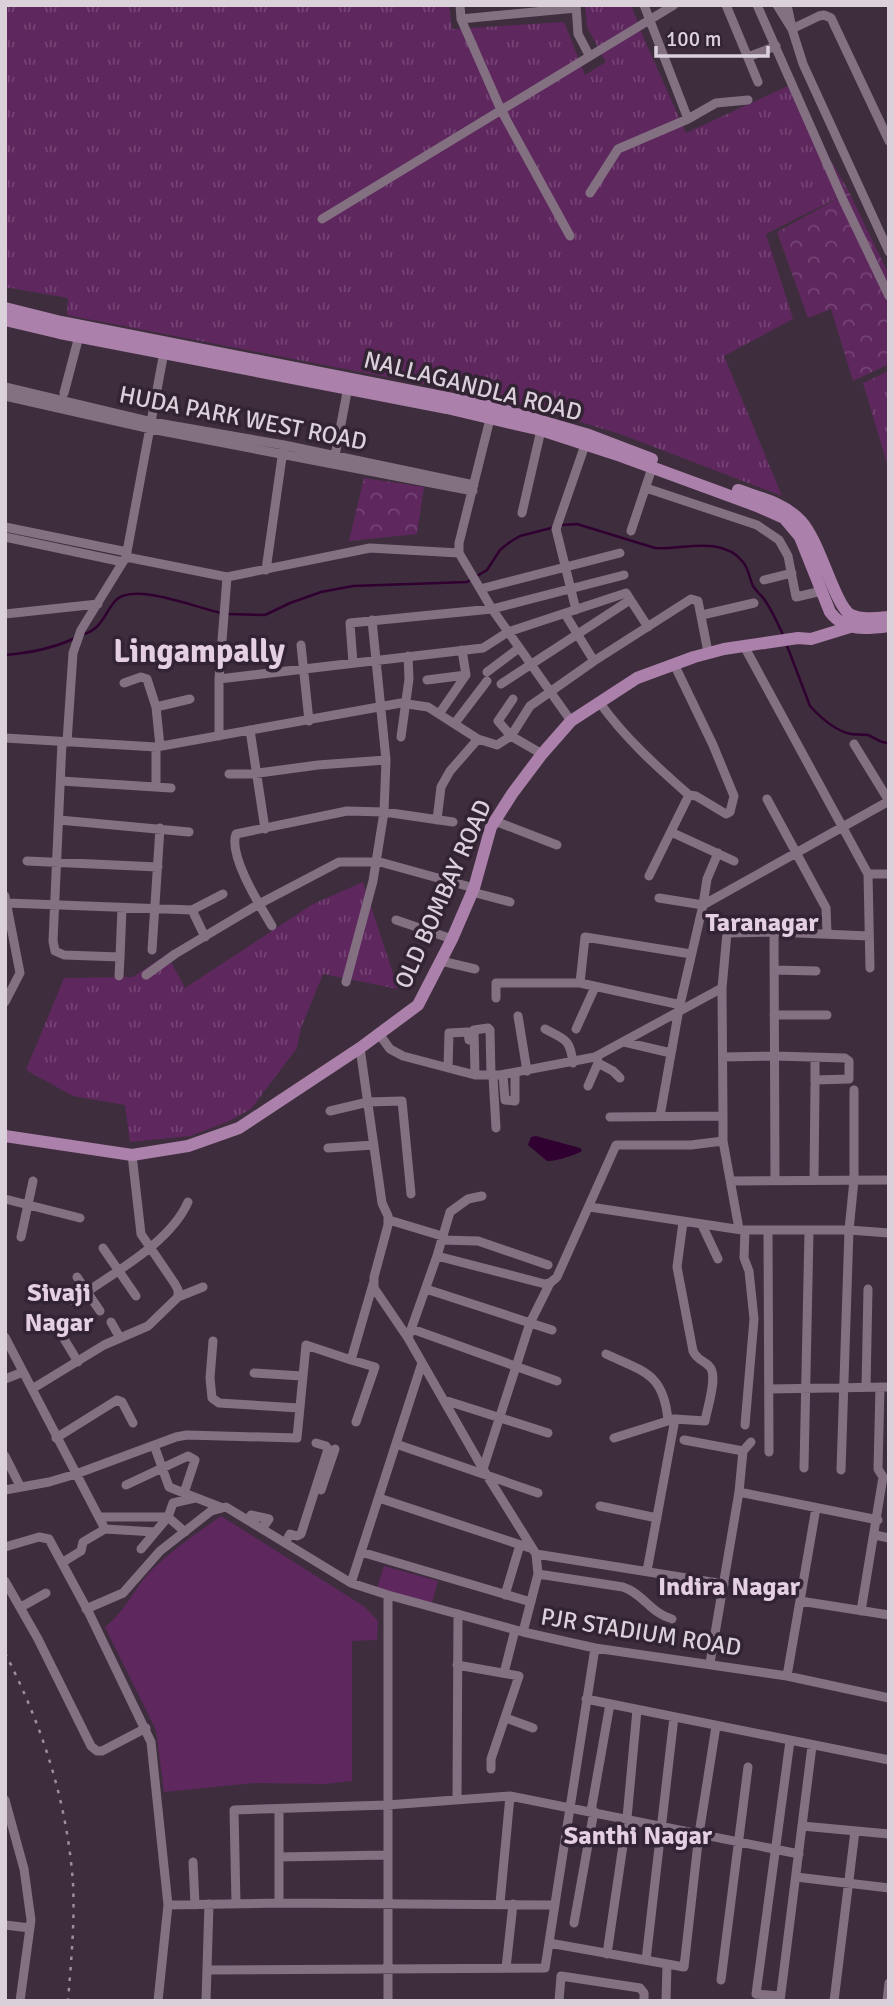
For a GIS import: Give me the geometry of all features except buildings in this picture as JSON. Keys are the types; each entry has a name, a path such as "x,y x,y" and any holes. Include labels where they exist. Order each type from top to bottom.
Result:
{"main road":[{"name":"NALLAGANDLA ROAD","path":"5,308 589,435 799,519 812,536 838,600 850,615 864,623"},
{"name":"NALLAGANDLA ROAD","path":"5,320 348,387 492,412 777,509 800,537 830,612 845,625"},
{"path":"845,625 889,617"},
{"path":"864,623 889,626"},
{"name":"OLD BOMBAY ROAD","path":"5,1136 132,1155 188,1146 239,1128 360,1048 418,1005 452,939 473,890 491,827 542,754 571,721 637,678 708,652 790,639 845,625"}],"street":[{"path":"460,5 461,19 501,110 570,236"},
{"path":"643,5 688,119"},
{"path":"322,219 674,5"},
{"path":"726,5 758,82"},
{"path":"757,5 843,200 889,296"},
{"path":"777,5 792,29"},
{"path":"788,6 803,64 885,232 889,252"},
{"path":"461,19 576,7 578,34 589,55"},
{"path":"792,29 819,16 831,18 889,141"},
{"path":"748,57 776,46"},
{"path":"590,193 618,149 688,119 716,103 748,100"},
{"path":"64,393 79,336"},
{"path":"120,957 64,955 55,951 53,941 61,781 70,663 81,630 125,557 164,352"},
{"name":"HUDA PARK WEST ROAD","path":"5,387 152,425"},
{"path":"334,460 348,387"},
{"name":"HUDA PARK WEST ROAD","path":"5,396 473,488"},
{"path":"492,412 459,553 492,609 571,721"},
{"path":"522,513 541,430"},
{"path":"576,610 556,533 586,444"},
{"path":"265,570 283,450"},
{"path":"631,531 652,468"},
{"path":"646,488 757,525 779,540 788,556 796,597 822,591"},
{"path":"5,527 125,557"},
{"path":"5,537 227,577 370,548 459,553"},
{"path":"479,587 620,553"},
{"path":"764,580 792,573"},
{"path":"353,663 349,623 492,609 624,575"},
{"path":"219,736 220,653 227,577"},
{"path":"219,679 483,648 508,632 626,593 648,627"},
{"path":"5,738 158,747 406,703 422,705 478,739 498,745 511,736 530,706 691,599 698,601 708,652"},
{"path":"501,684 630,600"},
{"path":"702,615 754,603"},
{"path":"5,614 98,604"},
{"path":"565,614 594,661"},
{"path":"346,982 373,881 384,812 386,760 372,620"},
{"path":"301,645 309,721"},
{"path":"744,646 868,874 870,968"},
{"path":"455,723 487,676 519,648"},
{"path":"439,714 466,675 462,650"},
{"path":"220,653 256,652"},
{"path":"401,737 409,679 408,656"},
{"path":"600,703 611,719 655,765 689,795 696,796 726,814 730,813 734,796 674,664"},
{"path":"427,680 466,675"},
{"path":"124,683 145,678 156,707 156,787"},
{"path":"156,707 190,699"},
{"path":"513,699 498,721 511,736 542,754"},
{"path":"250,730 265,829"},
{"path":"437,820 441,787 450,771 478,739"},
{"path":"659,898 703,905 889,801 854,744"},
{"path":"229,774 386,760"},
{"path":"61,781 171,788"},
{"path":"649,876 689,795"},
{"path":"767,799 826,908 827,933"},
{"path":"272,926 244,874 234,841 236,834 346,811 384,812 453,822"},
{"path":"59,820 189,832"},
{"path":"495,821 557,845"},
{"path":"152,950 160,828"},
{"path":"671,832 734,861"},
{"path":"660,1116 707,879 718,853"},
{"path":"27,861 158,867"},
{"path":"146,975 259,904 339,862 375,863 510,902"},
{"path":"868,874 889,874"},
{"path":"5,1002 20,973 6,899 122,908 192,910 223,894"},
{"path":"120,976 122,908"},
{"path":"192,910 205,937"},
{"path":"396,920 452,939"},
{"path":"774,932 775,1180"},
{"path":"745,1426 754,1320 742,1230 723,1140 722,988 727,933 827,933 869,936"},
{"path":"580,984 585,937 691,954"},
{"path":"441,961 475,969"},
{"path":"774,970 816,971"},
{"path":"496,998 496,983 580,984 680,1007"},
{"path":"576,1029 595,987"},
{"path":"379,1034 390,1049 448,1068 473,1074 515,1073 597,1060 680,1007 722,988"},
{"path":"774,1016 827,1015"},
{"path":"518,1017 527,1071"},
{"path":"473,1074 474,1030 488,1028 491,1030 496,1075 496,1128"},
{"path":"545,1029 568,1040 573,1063"},
{"path":"448,1068 450,1031 468,1032 473,1074"},
{"path":"624,1042 671,1053"},
{"path":"351,1360 389,1220 382,1203 360,1048"},
{"path":"723,1057 845,1058 850,1063 847,1080 815,1082"},
{"path":"814,1180 815,1058"},
{"path":"597,1060 620,1078"},
{"path":"588,1086 597,1060"},
{"path":"496,1075 505,1100 515,1101 515,1073"},
{"path":"841,1470 849,1230 854,1180 854,1090"},
{"path":"330,1111 368,1102 399,1100 404,1103 411,1194"},
{"path":"610,1117 723,1116"},
{"path":"486,1472 530,1323 550,1283 557,1277 616,1145 691,1145 723,1140"},
{"path":"328,1148 374,1144"},
{"path":"132,1155 139,1229 175,1284 178,1297"},
{"path":"731,1181 889,1180"},
{"path":"21,1237 33,1181"},
{"path":"410,1334 451,1209 468,1199 482,1196"},
{"path":"5,1199 80,1218"},
{"path":"74,1301 150,1247 177,1221 188,1202"},
{"path":"590,1207 742,1230 849,1230 889,1233"},
{"path":"389,1220 441,1238 478,1241 548,1265"},
{"path":"614,1438 672,1420 705,1421 715,1376 710,1367 696,1359 693,1351 677,1268 682,1222"},
{"path":"702,1225 718,1259"},
{"path":"768,1231 769,1452"},
{"path":"804,1468 809,1231"},
{"path":"103,1248 136,1296"},
{"path":"437,1256 545,1284 550,1283"},
{"path":"77,1277 100,1311"},
{"path":"373,1284 376,1292 410,1334 422,1363 533,1551 538,1574 531,1602 504,1673"},
{"path":"32,1390 120,1338 148,1326 178,1297 203,1287"},
{"path":"426,1289 552,1330"},
{"path":"866,1387 868,1289"},
{"path":"54,1322 78,1362"},
{"path":"111,1322 120,1338"},
{"path":"410,1334 557,1381"},
{"path":"5,1336 105,1529"},
{"path":"213,1341 210,1378 212,1398 219,1403 299,1408"},
{"path":"5,1490 76,1474 187,1434 297,1438 306,1345 375,1367 356,1422"},
{"path":"606,1354 646,1373 658,1383 672,1420 647,1571"},
{"path":"351,1583 422,1363"},
{"path":"5,1379 23,1372"},
{"path":"254,1373 302,1376"},
{"path":"769,1389 884,1387 878,1469 883,1477 882,1516 875,1535 861,1611"},
{"path":"56,1438 117,1400 122,1402 133,1423"},
{"path":"444,1400 548,1433"},
{"path":"684,1440 743,1451"},
{"path":"710,1663 739,1492 743,1451 751,1442"},
{"path":"285,1543 290,1534 301,1534 328,1449 316,1443"},
{"path":"396,1444 486,1472 538,1493"},
{"path":"126,1485 162,1468 188,1456 195,1461 184,1493 169,1487 162,1468 154,1445"},
{"path":"300,1552 335,1449"},
{"path":"5,1456 19,1486"},
{"path":"739,1492 816,1508 882,1516"},
{"name":"PJR STADIUM ROAD","path":"184,1493 226,1507 351,1583 388,1595 519,1631 595,1648 787,1675 889,1698"},
{"path":"141,1549 168,1517 175,1502 196,1498"},
{"path":"379,1498 533,1551 724,1584"},
{"path":"600,1506 656,1518"},
{"path":"86,1609 124,1593 160,1551 220,1507"},
{"path":"787,1675 816,1508"},
{"path":"100,1517 168,1517 185,1532"},
{"path":"63,1562 81,1551 83,1542 105,1529 155,1532"},
{"path":"875,1535 889,1538"},
{"path":"5,1547 40,1537 49,1539 146,1728 153,1752 168,1905 158,2001"},
{"path":"505,1595 520,1545"},
{"path":"362,1552 531,1602"},
{"path":"538,1574 632,1590 659,1615 672,1619"},
{"path":"5,1581 21,1607 91,1746 102,1751 146,1728"},
{"path":"21,1607 47,1593"},
{"path":"388,1595 388,2001"},
{"path":"800,1601 889,1615"},
{"path":"457,1799 458,1614"},
{"path":"207,1970 545,1968 595,1648"},
{"path":"457,1665 516,1675 519,1679 491,1759 491,1769"},
{"path":"586,1699 889,1760"},
{"path":"574,1923 610,1704"},
{"path":"607,1954 627,1818 637,1710"},
{"path":"646,1960 674,1717"},
{"path":"506,1718 533,1728"},
{"path":"549,1943 684,1966 699,1834 716,1726"},
{"path":"790,1741 757,1994 780,1998 812,1745"},
{"path":"721,1980 748,1767"},
{"path":"236,1904 234,1810 387,1805 489,1794 593,1811 799,1854"},
{"path":"500,1903 510,1796"},
{"path":"5,1800 24,1869 30,1928 20,2001"},
{"path":"279,1809 279,1903"},
{"path":"802,1826 889,1834"},
{"path":"834,2001 855,1831"},
{"path":"279,1857 388,1855"},
{"path":"193,1861 195,1905"},
{"path":"796,1877 889,1888"},
{"path":"206,2001 209,1904"},
{"path":"506,1968 513,1904"},
{"path":"168,1905 553,1905"},
{"path":"5,1925 30,1928"},
{"path":"666,2001 667,1964"},
{"path":"559,2001 561,1976 640,1988 645,2001"},
{"path":"887,2001 889,1983"}],"green space":[{"path":"5,5 449,5 452,29 564,22 585,75 606,62 587,27 585,5 631,5 686,133 788,86 849,192 766,234 793,319 724,356 782,496 620,434 515,402 67,315 68,298 5,287"},
{"path":"849,192 889,275 889,364 853,381 831,309 808,318 777,232"},
{"path":"889,371 889,470 863,383"},
{"path":"364,478 424,487 417,534 349,541"},
{"path":"363,882 398,989 323,974 301,1028 297,1048 251,1109 227,1122 190,1136 130,1142 125,1105 73,1096 26,1070 64,978 133,977 161,958 171,962 185,988 313,904"},
{"path":"221,1516 365,1607 378,1621 377,1640 352,1641 352,1781 325,1784 254,1783 164,1792 156,1730 105,1627 155,1567"},
{"path":"384,1566 438,1581 432,1603 377,1588"}],"shaded area":[{"path":"531,1137 580,1148 582,1151 547,1161 528,1145"}],"waterway":[{"path":"562,525 577,524 655,548 713,546 734,554 745,565 753,586 770,608 784,637"},
{"path":"227,614 265,615 321,592 353,586 467,582 487,570 500,550 510,542 520,536 555,527"},
{"path":"84,634 95,628 116,600 125,595 151,595 221,613"},
{"path":"5,655 41,650 75,638"},
{"path":"786,643 810,706 819,715 845,732 868,735 889,743"}],"railway":[{"path":"5,1653 51,1764 65,1823 73,1883 68,2001"}],"district":[{"name":"Lingampally","path":"199,651"},
{"name":"Taranagar","path":"762,923"},
{"name":"Sivaji Nagar","path":"59,1308"},
{"name":"Indira Nagar","path":"729,1587"},
{"name":"Santhi Nagar","path":"638,1836"}]}
